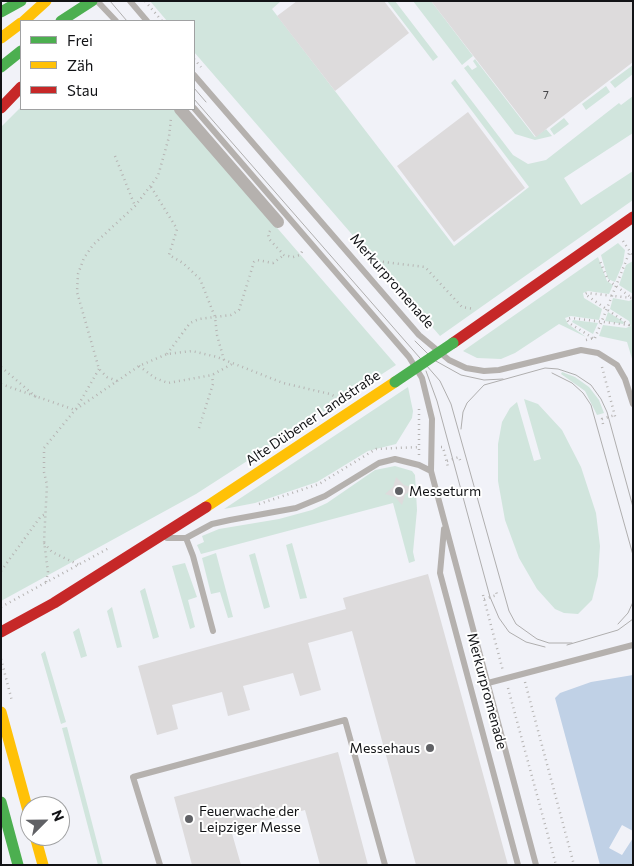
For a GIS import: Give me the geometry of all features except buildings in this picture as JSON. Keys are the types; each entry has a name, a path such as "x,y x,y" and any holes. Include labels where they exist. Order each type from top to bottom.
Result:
{"main road":[{"path":"1,12 21,1"},
{"path":"25,20 35,13 46,1"},
{"path":"63,20 92,1"},
{"path":"85,20 102,1"},
{"path":"1,38 20,24"},
{"path":"1,66 20,52"},
{"path":"1,108 20,88"},
{"name":"Alte Dübener Landstraße","path":"1,632 48,606 156,539 487,320 632,218"},
{"path":"1,712 24,796"},
{"path":"1,802 18,865"},
{"path":"38,846 43,865"}],"street":[{"path":"181,110 278,222"}],"lane":[{"path":"97,1 115,20"},
{"path":"130,1 146,20"},
{"name":"Merkurpromenade","path":"195,76 419,335 449,360 466,368 484,371 499,370 581,350 598,353"},
{"name":"Merkurpromenade","path":"195,109 409,357 422,378 432,419 431,471 536,865"},
{"path":"598,353 616,365 625,380 633,404"},
{"path":"156,539 186,538 212,524 296,508 325,496 379,463 395,459 419,465 431,471"},
{"name":"Merkurpromenade","path":"444,523 440,573 518,865"},
{"path":"186,538 193,556 213,631"},
{"name":"Merkurpromenade","path":"488,683 633,645"},
{"path":"160,865 133,777 345,720 385,865"}],"path":[{"path":"145,1 161,20"},
{"path":"195,60 207,74"},
{"path":"117,381 107,378 98,369 77,292 78,274 84,258 93,245 135,206 158,176 164,159 172,110"},
{"path":"115,156 135,206"},
{"path":"151,187 177,229 169,255 183,263 200,279 215,317 217,335 224,360"},
{"path":"278,222 268,234 269,240 284,255 293,257 300,255 303,250"},
{"path":"296,243 309,258"},
{"path":"594,245 608,280 632,298"},
{"path":"616,420 594,338 630,251"},
{"path":"362,253 374,267"},
{"path":"167,354 190,324 199,319 231,314 239,310 254,262 258,260 273,263 280,260 284,255"},
{"path":"368,260 425,267 462,307 474,308 487,320"},
{"path":"594,338 569,323 568,319 629,325 585,294 632,298"},
{"path":"577,342 594,338"},
{"path":"75,410 139,366 167,354 192,351 224,360 283,383 330,394 355,408"},
{"path":"139,366 156,378 168,383 212,375 232,364"},
{"path":"1,367 37,399"},
{"path":"46,582 48,572 44,541 47,485 43,466 44,448 75,410 98,369"},
{"path":"199,428 213,384 212,375"},
{"path":"1,384 37,399 75,410"},
{"path":"418,407 419,465"},
{"path":"603,424 602,419 615,415"},
{"path":"253,506 319,484 376,450 443,447 448,467"},
{"path":"446,461 459,457 461,463"},
{"path":"1,571 40,516 46,514"},
{"path":"1,607 78,565 52,552 44,541"},
{"path":"496,591 497,595 483,597 556,865"},
{"path":"1,659 6,670 1,671"},
{"path":"523,674 574,865"}],"green space":[{"path":"150,1 281,1 272,9 454,246 529,187 451,83 455,79 513,155 528,164 546,160 619,103 621,105 633,96 633,133 564,178 581,205 633,171 633,200 440,336 195,53 195,20 166,20"},
{"path":"387,1 395,1 438,57 433,61"},
{"path":"413,1 431,1 473,56 462,65"},
{"path":"475,59 535,137 546,129 552,136 535,140 515,134 464,68 468,65 472,70 477,67 473,61"},
{"path":"633,65 633,74 615,88 610,82"},
{"path":"606,86 610,92 586,110 582,104"},
{"path":"20,108 20,110 175,110 396,365 196,494 1,601 1,127"},
{"path":"564,118 569,124 554,135 550,129"},
{"path":"618,243 625,250 623,263 615,282 608,279 601,255"},
{"path":"598,257 607,281 613,285 609,294 588,291 583,293 584,298 602,309 599,320 571,316 565,318 568,324 586,337 559,324 515,353 501,359 477,358 463,351"},
{"path":"633,261 633,294 619,285 626,265"},
{"path":"613,298 629,301 633,299 633,362 627,342 599,336 603,325 626,328 631,326 629,321 610,309"},
{"path":"608,312 624,322 623,324 605,321"},
{"path":"573,320 598,323 593,334 572,322"},
{"path":"562,372 575,377 589,387 599,400 604,413 597,415 585,391 561,374"},
{"path":"408,387 413,411 412,418 396,444 368,451 317,482 255,503 224,509"},
{"path":"524,399 538,404 562,430 581,467 596,513 600,546 598,576 592,600 578,614 564,613 555,609 537,589 519,558 505,520 498,481 498,444 502,422 510,408 517,402 534,461 541,459"},
{"path":"395,466 412,471 415,475 417,510 413,552 415,561 409,563 393,503 201,554 197,545 204,542 202,536 219,529 279,519 312,510 327,503 375,470"},
{"path":"292,543 307,598 300,599 286,545"},
{"path":"216,553 233,617 228,618 220,592 211,594 202,558"},
{"path":"255,553 270,607 264,609 249,555"},
{"path":"185,563 197,597 188,600 195,627 190,629 172,566"},
{"path":"145,588 159,637 153,639 140,591"},
{"path":"112,607 122,647 117,648 107,611"},
{"path":"79,628 87,656 81,658 73,632"},
{"path":"45,651 66,722 61,724 41,654"},
{"path":"67,727 103,865 98,865 62,728"}],"water":[{"path":"633,675 633,831 622,825 609,848 622,855 633,838 633,865 600,865 555,698 560,693 591,682"}],"tram line":[{"path":"110,1 126,20"},
{"path":"195,89 206,102"},
{"path":"195,100 440,381 451,404 509,611 516,624 537,639 549,643 572,643"},
{"path":"415,341 434,360 461,375 484,380 503,379"},
{"path":"461,429 463,412 467,403 484,385 545,368 558,369 576,375 591,385 607,412 633,507"},
{"path":"426,371 437,401 490,597 499,618 509,632 526,642 545,647"},
{"path":"552,373 572,383 583,393 591,405 633,555"},
{"path":"618,624 628,613 633,602"},
{"path":"567,645 618,630 633,619"}],"traffic: fast":[{"path":"1,12 21,1"},
{"path":"63,20 92,1"},
{"path":"1,67 20,52"},
{"path":"395,382 453,343"},
{"path":"1,802 18,865"}],"traffic: slow":[{"path":"25,20 46,1"},
{"path":"1,38 20,24"},
{"path":"206,507 395,382"},
{"path":"1,712 24,796"},
{"path":"38,846 43,865"}],"traffic: jam":[{"path":"1,108 20,88"},
{"path":"453,343 633,217"},
{"path":"1,632 54,603 206,507"}],"place":[{"name":"Messeturm","path":"399,491"},
{"name":"Messehaus","path":"430,748"},
{"name":"Feuerwache der Leipziger Messe","path":"189,819"}]}
